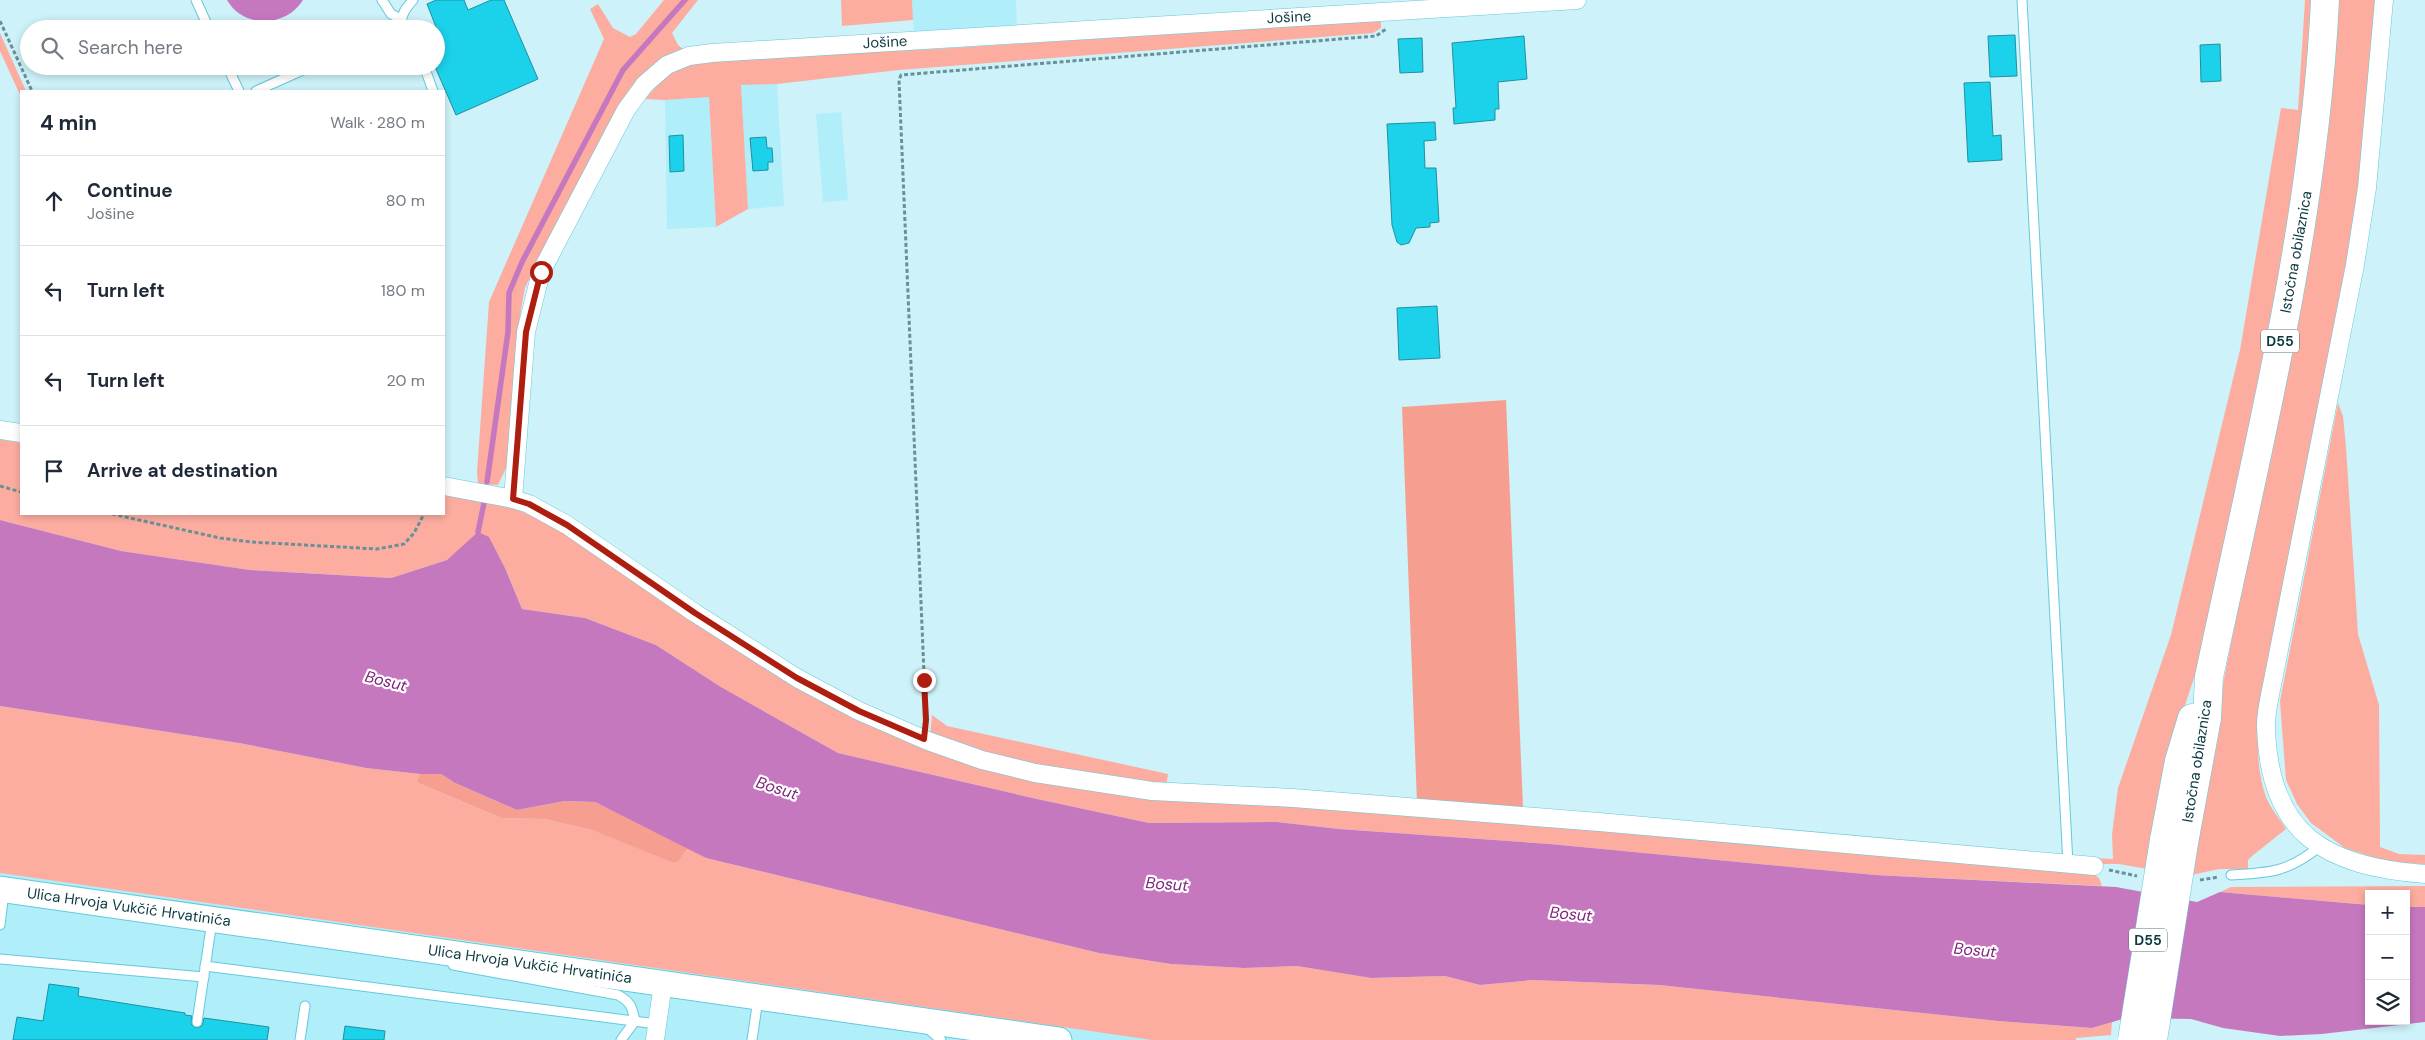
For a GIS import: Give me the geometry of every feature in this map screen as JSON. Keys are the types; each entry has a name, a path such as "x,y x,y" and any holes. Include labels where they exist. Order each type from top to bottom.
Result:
{"main road":[{"name":"Istočna obilaznica","path":"2174,842 2207,718 2209,678 2287,308 2303,217 2314,132 2325,0"},
{"name":"D55","path":"2132,1040 2174,842"},
{"name":"D55","path":"2153,1040 2174,842"},
{"name":"Ulica Hrvoja Vukčić Hrvatinića","path":"2,889 664,982 1059,1040"}],"street":[{"name":"Jošine","path":"513,499 526,332 541,272 626,110 645,84 667,65 689,56 712,52 1577,0"},
{"path":"2384,0 2367,188 2355,265 2274,675 2266,727 2270,771 2282,805 2304,835 2319,847 2348,860 2394,871 2425,874"},
{"path":"0,430 20,433"},
{"path":"445,486 513,499 529,504 567,525 695,613 797,678 859,711 924,739 982,760 1035,772 1152,791 1293,798 1599,822 2094,866"},
{"path":"656,1032 664,982"}],"lane":[{"path":"196,0 205,20"},
{"path":"382,0 396,20"},
{"path":"403,20 405,9 413,0"},
{"path":"2022,0 2068,864"},
{"path":"231,75 238,90"},
{"path":"258,90 292,75"},
{"path":"427,75 433,90"},
{"path":"2231,875 2266,873 2284,868 2301,862 2319,847"},
{"path":"0,925 2,889"},
{"path":"197,1022 212,919"},
{"path":"428,949 442,962 469,969 618,995 628,1000 632,1006 635,1021 621,1040"},
{"path":"0,959 204,977"},
{"path":"205,966 635,1021 656,1032"},
{"path":"752,1040 759,997"},
{"path":"300,1040 305,1006"},
{"path":"919,1020 941,1040"}],"path":[{"path":"924,739 926,720 899,80 901,75 1376,36 1390,26 1389,12"},
{"path":"0,21 20,65"},
{"path":"25,75 32,90"},
{"path":"0,486 20,492"},
{"path":"116,515 211,536 251,542 377,549 404,544 414,533 423,515"}],"shaded area":[{"path":"664,0 698,0 672,33 678,45 683,49 653,66 542,253 525,288 521,309 507,466 498,485 478,484 477,472 489,302 604,39 590,9 598,4 613,28 630,37 636,34"},
{"path":"841,0 912,0 913,20 842,26"},
{"path":"912,0 1016,0 1017,31 914,35"},
{"path":"2305,0 2312,0 2307,75 2287,235 2206,642 2175,735 2215,725 2310,241 2335,0 2376,0 2361,165 2341,294 2262,694 2258,733 2258,758 2262,784 2268,801 2286,829 2248,860 2248,869 2219,869 2187,876 2119,864 2101,864 2074,857 2113,859 2112,834 2118,788 2171,635 2240,350 2281,108 2298,110"},
{"path":"1381,22 1381,28 1373,33 899,70 777,84 741,85 748,209 716,227 709,97 665,100 645,99 672,69 712,59 935,49"},
{"path":"0,33 26,90 20,90 20,95 0,51"},
{"path":"777,84 784,206 748,209 741,85"},
{"path":"709,97 716,227 667,229 665,100"},
{"path":"841,112 848,200 823,202 816,114"},
{"path":"1506,400 1523,808 1417,803 1402,407"},
{"path":"2338,403 2343,416 2346,447 2358,634 2379,705 2380,847 2399,854 2425,855 2425,864 2390,863 2345,848 2311,823 2297,804 2286,780 2280,701"},
{"path":"0,439 20,443 20,515 445,515 445,492 514,508 547,523 590,548 768,671 829,705 909,743 949,758 1171,798 1428,815 2092,873 2099,878 2102,886 1875,875 1550,844 1339,829 1277,822 1149,823 838,753 721,687 656,645 585,618 522,609 505,568 489,538 447,560 391,578 250,570 121,551 0,520"},
{"path":"0,706 239,743 366,768 420,774 416,782 501,818 544,819 592,830 678,862 688,848 706,858 1099,953 1171,964 1244,968 1297,966 1371,978 1445,976 1480,985 1533,980 1659,985 1998,1021 2092,1028 2112,1022 2111,1035 2076,1038 2076,1040 1152,1040 0,873"},
{"path":"932,715 947,726 1168,774 1166,787 1009,762 930,736"},
{"path":"420,774 441,774 455,783 517,810 565,801 595,802 688,848 678,862 672,862 592,830 544,819 501,818 416,782"},
{"path":"0,873 1152,1040 0,1040"},
{"path":"2425,886 2425,907 2410,907 2410,890 2365,890 2365,905 2220,892 2231,887"}],"water":[{"path":"227,0 303,0 296,9 276,20 254,20 243,16"},
{"name":"Bosut","path":"0,520 121,551 250,570 391,578 447,560 478,532 489,537 505,568 522,609 585,618 656,645 721,687 838,753 1149,823 1277,822 1339,829 1550,844 1875,875 2116,887 2197,902 2220,892 2365,905 2365,1025 2399,1025 2322,1034 2280,1036 2223,1028 2191,1019 2126,1018 2092,1028 1998,1021 1659,985 1533,980 1480,985 1445,976 1371,978 1297,966 1244,968 1171,964 1099,953 706,858 595,802 565,801 517,810 455,783 441,774 420,774 366,768 239,743 0,706"},
{"path":"2410,907 2425,907 2425,1022 2410,1024"}],"building":[{"path":"436,0 464,0 468,10 491,0 504,0 538,79 456,115 439,75 445,75 445,20 433,20 427,4"},
{"path":"2015,35 2017,76 1990,77 1988,36"},
{"path":"1524,36 1527,79 1498,82 1499,109 1495,109 1495,120 1454,124 1453,108 1456,108 1452,43"},
{"path":"1422,38 1423,72 1400,73 1398,39"},
{"path":"2220,44 2221,81 2201,82 2200,45"},
{"path":"1990,82 1993,136 2001,135 2002,160 1968,162 1964,83"},
{"path":"1435,122 1436,140 1424,141 1425,168 1436,168 1439,222 1430,223 1430,227 1416,228 1409,243 1401,245 1397,242 1392,225 1387,124"},
{"path":"683,135 684,171 670,172 669,136"},
{"path":"766,137 767,148 772,148 773,162 768,162 768,170 753,171 750,138"},
{"path":"1437,306 1440,358 1399,360 1397,308"},
{"path":"49,984 79,988 78,996 185,1013 185,1015 192,1016 191,1024 196,1028 202,1026 204,1018 269,1027 267,1040 13,1040 17,1017 43,1021"},
{"path":"345,1026 385,1031 384,1040 343,1040"}],"waterway":[{"path":"487,482 508,332 509,293 522,262 623,70 685,0"},
{"path":"478,532 484,503"}],"route":[{"path":"541,272 526,332 513,499 529,504 567,525 695,613 797,678 859,711 924,739 926,720 924,680"}]}
